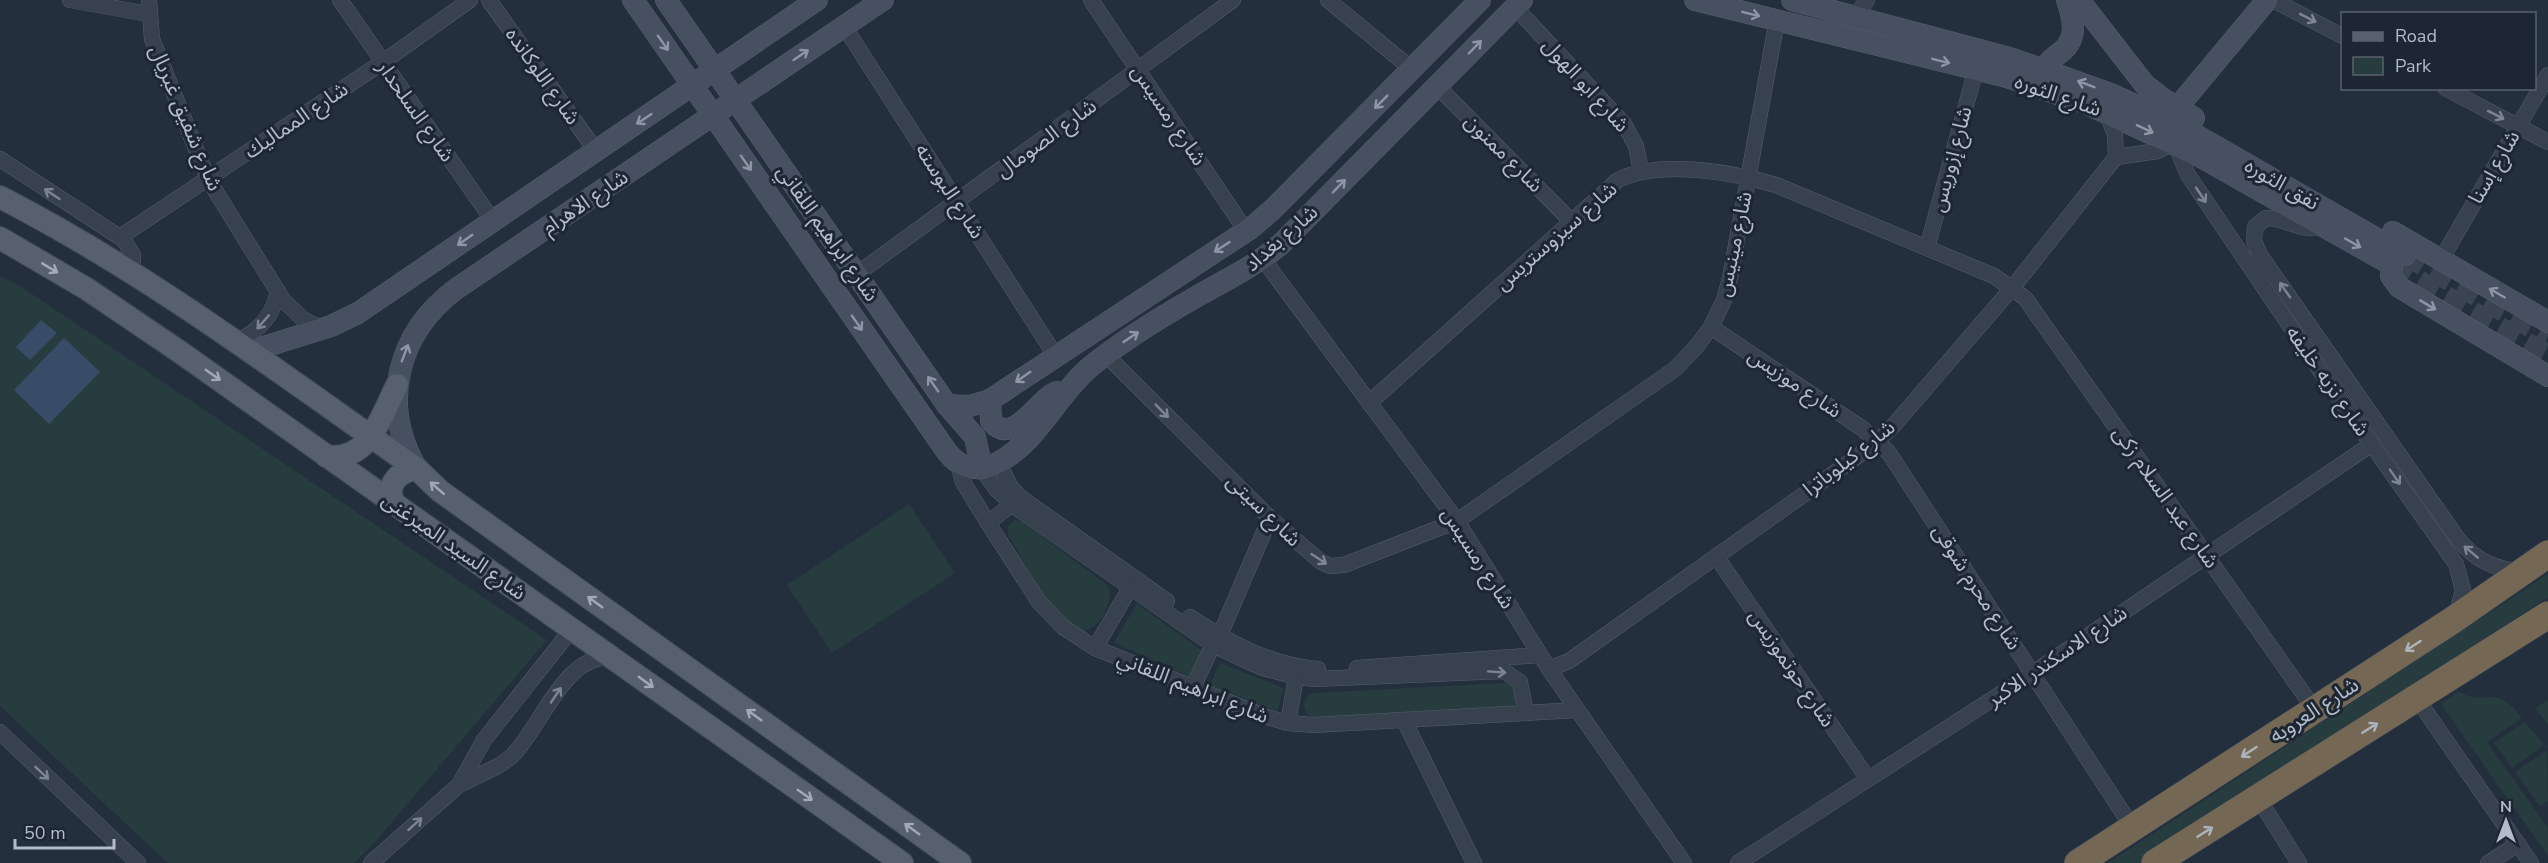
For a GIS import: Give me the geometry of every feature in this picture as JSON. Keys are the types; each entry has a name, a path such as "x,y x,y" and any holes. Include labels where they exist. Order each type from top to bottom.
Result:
{"highway":[{"name":"شارع العروبه","path":"2078,863 2453,620 2548,554"},
{"name":"شارع العروبه","path":"2155,863 2548,615"}],"main road":[{"name":"شارع ابراهيم اللقاني","path":"633,0 952,458"},
{"name":"شارع ابراهيم اللقاني","path":"666,0 948,405 975,437 990,466"},
{"name":"شارع الاهرام","path":"244,346 322,329 358,313 817,0"},
{"name":"شارع الاهرام","path":"417,469 399,429 397,385 403,358 414,333 442,300 884,0"},
{"name":"شارع بغداد","path":"948,405 970,406 990,400 1246,231 1273,209 1480,0"},
{"name":"شارع الثوره","path":"1695,0 1976,69 2032,85 2106,112 2174,143 2322,226 2399,260"},
{"name":"شارع الثوره","path":"1792,0 1861,8 2168,111 2548,322"},
{"path":"2046,69 2048,62 2065,49 2073,34 2074,21 2067,0"},
{"path":"2079,0 2168,111 2267,0"},
{"name":"شارع بغداد","path":"990,466 1031,437 1067,392 1106,355 1171,312 1263,259 1287,239 1518,4"},
{"path":"741,52 741,59 747,71 766,79"},
{"name":"نفق الثوره","path":"2168,111 2399,260"},
{"name":"شارع السيد الميرغنى","path":"0,197 132,273 244,346 417,469 440,491 960,863"},
{"name":"شارع السيد الميرغنى","path":"0,238 134,321 902,863"},
{"path":"2399,260 2391,276 2399,287 2548,376"},
{"path":"326,456 339,457 352,454 371,437 397,385"},
{"path":"990,400 989,413 992,421 999,428 1009,430 1024,421 1049,396 1067,392"},
{"path":"952,458 964,450 975,437"},
{"path":"952,458 990,466"},
{"path":"394,504 391,489 394,480 401,473 417,469"}],"street":[{"path":"70,0 149,7"},
{"name":"شارع السلحدار","path":"340,0 493,221"},
{"name":"شارع المماليك","path":"120,237 383,62 470,0"},
{"name":"شارع اللوكانده","path":"489,0 596,151"},
{"name":"شارع رمسيس","path":"1091,0 1246,231"},
{"name":"شارع الصومال","path":"857,274 1139,71 1233,0"},
{"path":"1328,0 1413,70"},
{"path":"2273,0 2341,35"},
{"name":"شارع ابو الهول","path":"1518,4 1624,124 1636,146 1641,171"},
{"name":"شارع شفيق غبريال","path":"149,7 152,39 208,179 278,291 297,314 322,329"},
{"name":"شارع مينيس","path":"1457,521 1675,369 1711,327 1728,286 1777,20"},
{"name":"شارع البوسته","path":"844,26 1055,355"},
{"name":"شارع إزوريس","path":"1927,248 1976,69"},
{"name":"شارع إسنا","path":"2440,260 2548,75"},
{"name":"شارع ممنون","path":"1437,86 1571,221"},
{"path":"2449,90 2548,142"},
{"path":"2106,112 2115,134 2116,157 2158,151 2174,143"},
{"name":"شارع نزيه خليفه","path":"2174,143 2185,172 2458,568 2462,581 2462,599 2453,620"},
{"name":"شارع كيلوباترا","path":"1549,669 1569,661 1878,440 2013,287 2116,157"},
{"path":"0,159 120,237 132,251 134,259 132,273"},
{"name":"شارع سيزوستريس","path":"1369,403 1611,185 1641,171 1666,169 1747,178 1785,189 1994,276 2013,287"},
{"name":"شارع نزيه خليفه","path":"2322,226 2307,228 2281,219 2266,218 2255,227 2254,241 2260,255 2462,544 2490,564 2507,570 2524,571"},
{"name":"شارع رمسيس","path":"1263,259 1457,521 1549,669 1684,863"},
{"name":"شارع عبد السلام زكى","path":"2013,287 2033,306 2314,710"},
{"path":"244,346 267,319 278,291"},
{"name":"شارع موزيس","path":"1711,327 1878,440"},
{"name":"شارع سيتى","path":"1106,355 1270,518 1317,560 1334,566 1457,521"},
{"path":"2334,391 2348,381"},
{"name":"شارع محرم شوقى","path":"1878,440 1899,466 2132,827"},
{"name":"شارع الاسكندر الاكبر","path":"1738,863 2033,673 2372,444"},
{"name":"شارع ابراهيم اللقاني","path":"952,458 963,482 988,523 1043,607 1063,627 1095,648 1288,723 1322,725 1577,710"},
{"name":"شارع ابراهيم اللقاني","path":"990,466 1012,504 1130,588 1260,667 1296,677 1334,680 1504,671 1520,682 1526,713"},
{"name":"شارع ابراهيم اللقاني","path":"990,466 1020,497 1216,640 1272,660 1318,669 1540,655"},
{"path":"988,523 1012,504"},
{"path":"1193,687 1270,518"},
{"name":"شارع حوتموزيس","path":"1716,556 1868,779"},
{"path":"1095,648 1130,588"},
{"path":"459,785 484,740 572,629"},
{"path":"371,863 459,785 498,766 517,751 575,669 594,658 614,658"},
{"path":"1288,723 1296,677"},
{"path":"2417,699 2531,863"},
{"path":"1404,720 1474,863"},
{"path":"0,732 138,863"},
{"path":"2258,798 2299,863"},
{"path":"2488,863 2518,844"}],"green space":[{"path":"0,276 20,286 547,640 374,843 354,863 168,863 0,706"},
{"path":"909,504 955,573 832,653 787,585"},
{"path":"1015,520 1021,521 1107,585 1109,599 1107,608 1103,616 1091,628 1084,631 1077,629 1057,612 1048,600 1008,535 1008,526"},
{"path":"2548,574 2548,597 2139,863 2108,863"},
{"path":"1137,604 1204,652 1189,677 1114,642"},
{"path":"1220,663 1284,688 1277,711 1210,685"},
{"path":"1505,683 1513,685 1518,701 1512,707 1313,718 1304,706 1306,699 1313,693"},
{"path":"2459,692 2468,696 2490,697 2505,701 2522,718 2487,742 2548,828 2548,856 2443,707 2442,703"},
{"path":"2548,700 2548,725 2535,708"},
{"path":"2525,722 2544,745 2512,768 2494,743"},
{"path":"2547,750 2548,801 2540,806 2515,772"}],"water":[{"path":"41,320 57,333 30,360 16,347"},
{"path":"64,338 100,372 49,424 14,390"}],"tunnel":[{"path":"2405,255 2548,337"},
{"path":"2392,265 2548,355"}]}
